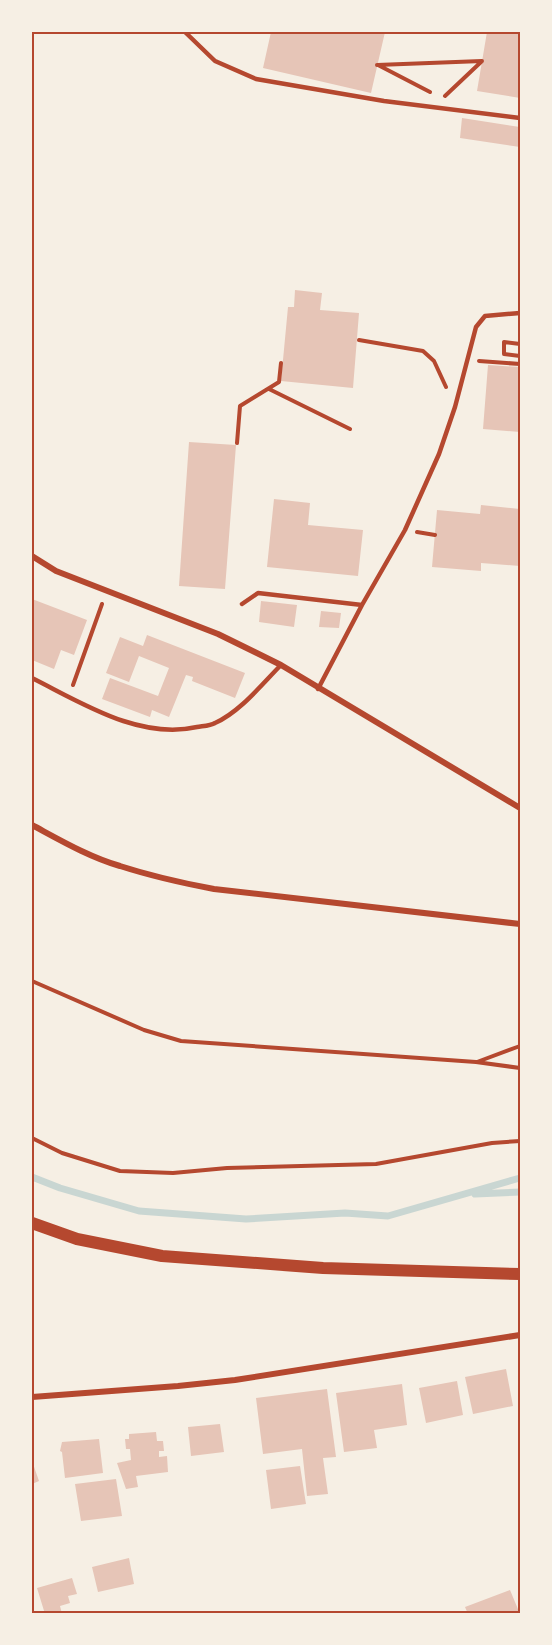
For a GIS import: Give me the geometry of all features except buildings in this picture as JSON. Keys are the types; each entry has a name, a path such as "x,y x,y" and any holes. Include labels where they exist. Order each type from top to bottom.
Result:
{"main road":[{"path":"32,1223 77,1239 162,1256 323,1268 520,1274"}],"street":[{"path":"32,556 56,571 218,634 281,665 520,808"},
{"path":"32,825 67,844 117,866 214,889 520,924"},
{"path":"32,1397 235,1380 520,1335"}],"lane":[{"path":"185,32 215,61 256,79 384,101 520,118"},
{"path":"318,689 405,530 439,454 455,407 476,327 485,316 520,313"},
{"path":"242,604 258,593 362,605"},
{"path":"32,678 95,709 149,729 183,730 214,723 244,703 281,665"}],"path":[{"path":"433,94 378,65 482,61 442,98 462,110"},
{"path":"359,340 423,351 434,361 455,407"},
{"path":"520,344 504,342 504,354 520,356"},
{"path":"492,362 520,364"},
{"path":"237,443 240,406 279,382 281,363"},
{"path":"269,388 350,429"},
{"path":"69,697 107,591"},
{"path":"32,981 96,1011 144,1030 181,1041 476,1062 520,1068"},
{"path":"476,1062 520,1046"},
{"path":"32,1138 62,1153 120,1171 172,1173 227,1168 376,1164 492,1143 520,1141"}],"waterway":[{"path":"32,1177 60,1188 139,1211 246,1219 345,1213 388,1216 520,1178"},
{"path":"475,1194 520,1192"}]}
